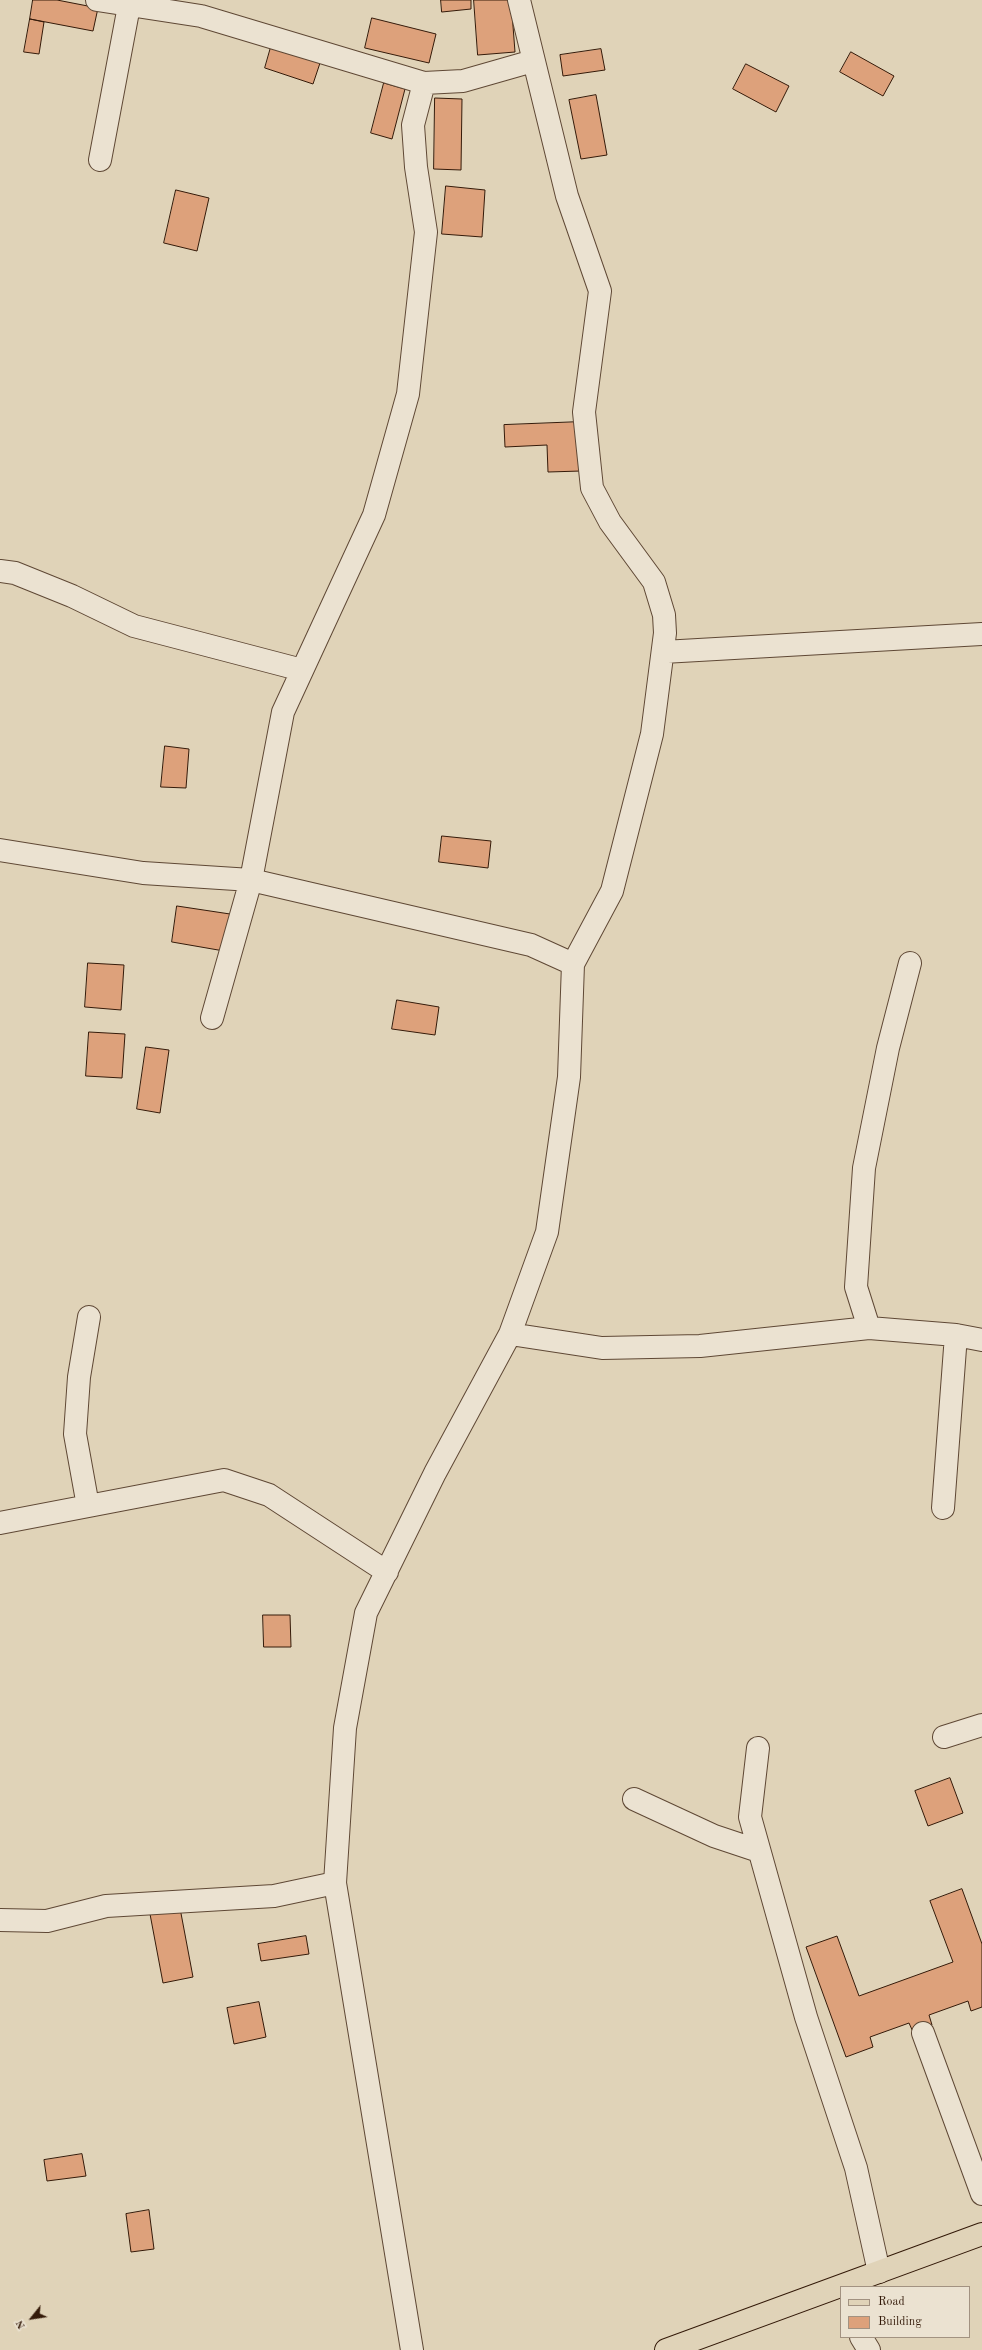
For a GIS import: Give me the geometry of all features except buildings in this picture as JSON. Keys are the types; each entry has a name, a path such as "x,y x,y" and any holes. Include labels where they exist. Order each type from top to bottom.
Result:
{"main road":[{"path":"853,2286 879,2272 982,2234"},
{"path":"666,2350 838,2294"}],"street":[{"path":"97,0 202,16 424,83 463,81 533,61"},
{"path":"412,2350 335,1883 345,1728 366,1613 435,1473 510,1334 547,1232 569,1077 573,964 612,891 652,734 665,633 664,615 654,582 610,522 592,488 584,412 600,291 567,196 518,0"},
{"path":"100,160 129,6"},
{"path":"212,1018 251,880 283,712 374,515 408,394 426,232 416,167 413,125 424,83"},
{"path":"0,571 15,573 72,596 134,626 302,670"},
{"path":"663,652 982,634"},
{"path":"0,850 143,873 251,880 531,945 573,964"},
{"path":"869,1328 856,1287 864,1168 888,1048 910,964"},
{"path":"88,1316 80,1377 75,1434 88,1506"},
{"path":"510,1334 602,1348 700,1346 869,1328 956,1335 982,1340"},
{"path":"943,1508 956,1335"},
{"path":"0,1523 224,1480 269,1495 386,1572"},
{"path":"944,1737 982,1725"},
{"path":"758,1748 750,1817 806,2017 856,2168 879,2272"},
{"path":"634,1799 714,1836 759,1851"},
{"path":"0,1920 47,1921 106,1906 274,1896 335,1883"},
{"path":"923,2033 982,2194"},
{"path":"863,2338 869,2350"}]}
